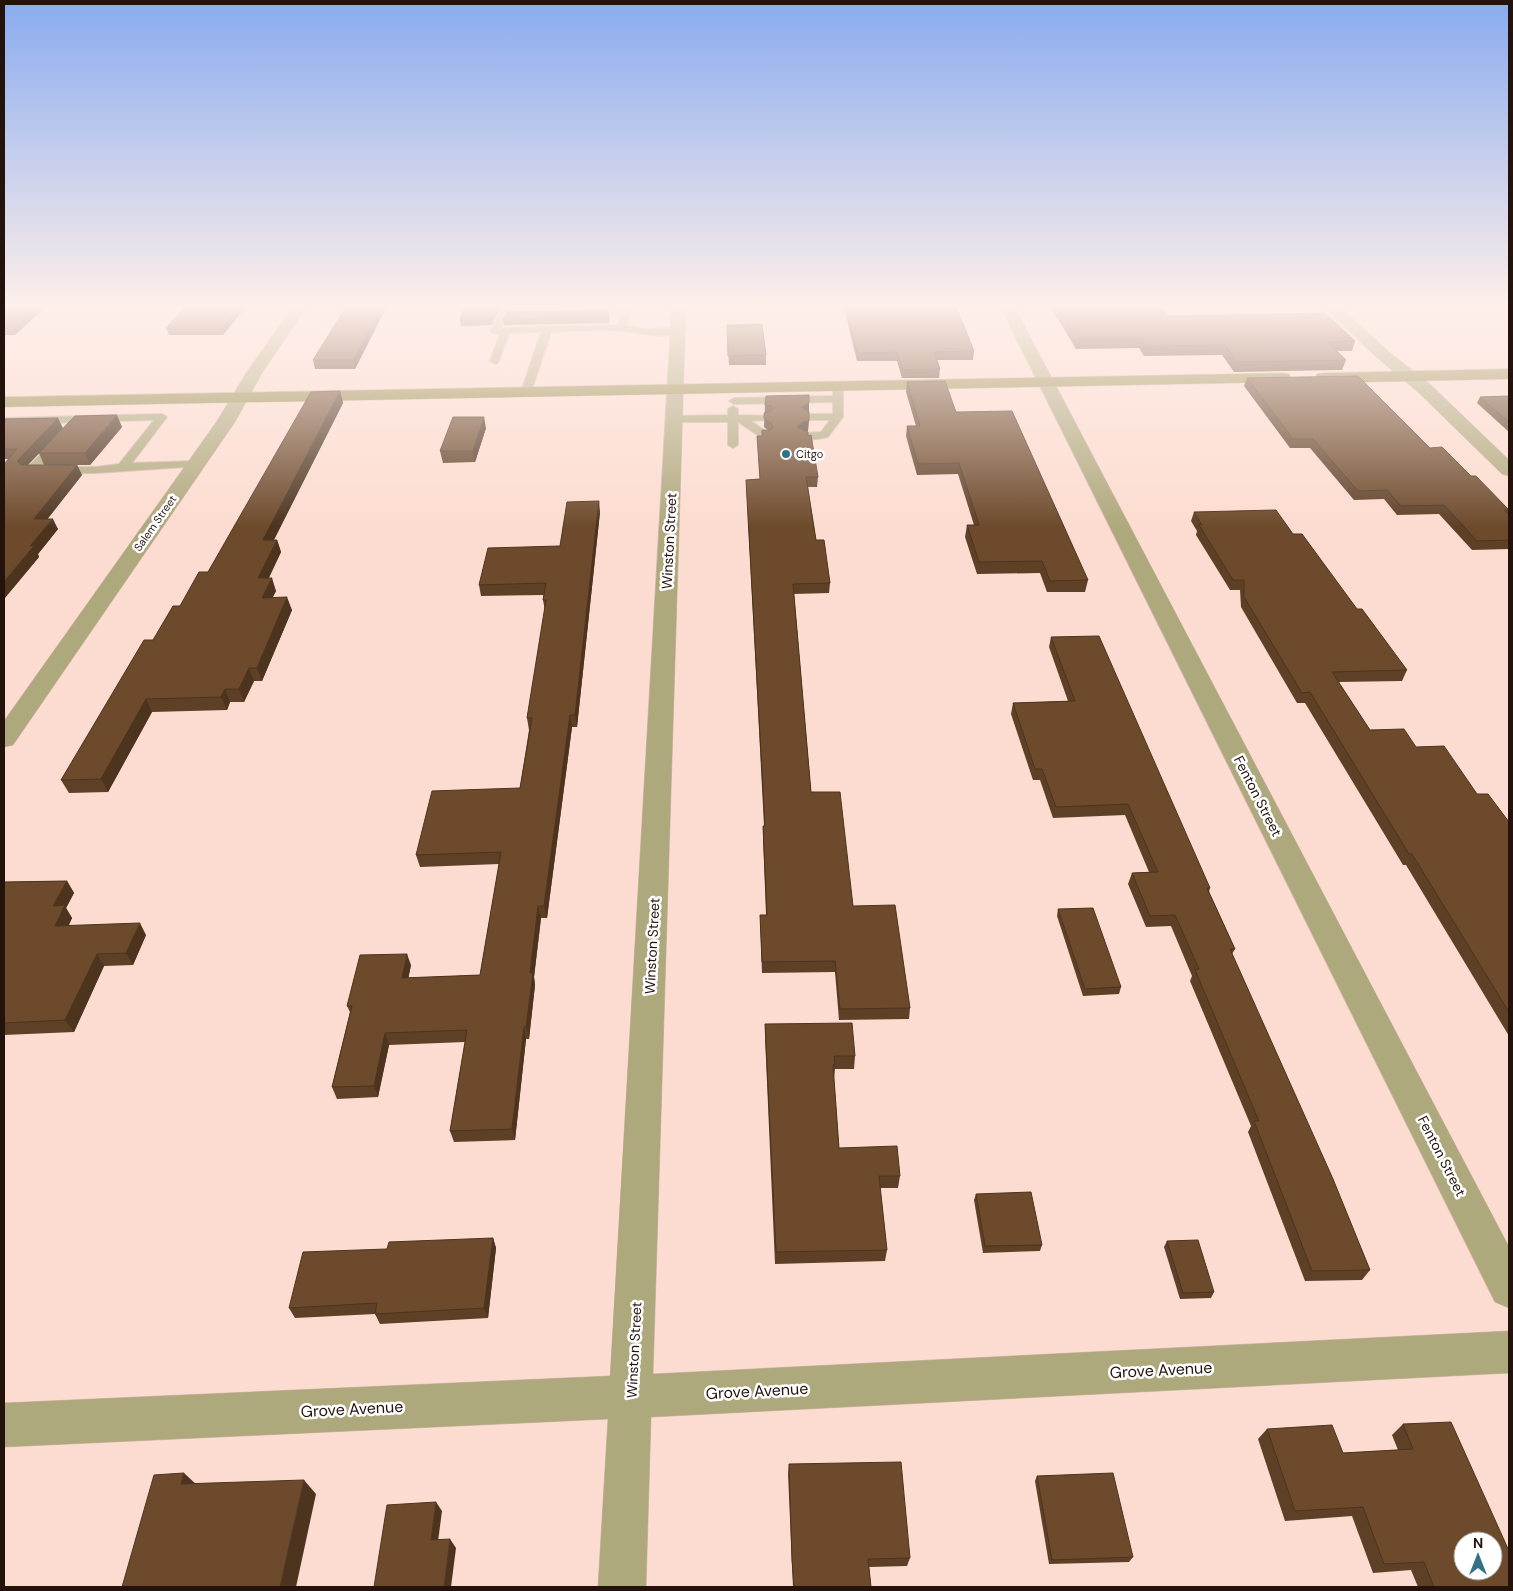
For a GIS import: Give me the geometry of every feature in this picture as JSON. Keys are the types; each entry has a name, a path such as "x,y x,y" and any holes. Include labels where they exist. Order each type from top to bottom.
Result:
{"main road":[{"path":"4,402 526,392 675,404 734,395 838,393 1048,383 1293,378"}],"street":[{"name":"Salem Street","path":"4,739 196,464 241,397 251,378"},
{"name":"Winston Street","path":"622,1587 676,378"},
{"name":"Fenton Street","path":"1045,378 1509,1288"},
{"path":"1411,378 1509,470"},
{"name":"Grove Avenue","path":"4,1425 1509,1352"}],"lane":[{"path":"526,392 531,378"},
{"path":"804,436 824,435 838,418 838,393"},
{"path":"733,445 737,419 734,395"},
{"path":"99,400 30,471 96,470 196,464"},
{"path":"675,404 737,419 765,418"},
{"path":"4,421 162,418 123,467"},
{"path":"809,418 838,418"},
{"path":"737,419 766,436"}],"building":[{"path":"1247,378 1360,378 1430,448 1442,447 1471,476 1476,476 1509,510 1504,510 1509,515 1509,540 1477,541 1444,505 1401,506 1387,490 1358,491 1313,439 1293,439"},
{"path":"945,381 956,412 1012,411 1088,580 1050,581 1042,561 979,562 967,525 979,525 959,463 918,464 907,426 920,426 907,382"},
{"path":"340,391 263,540 277,540 258,578 272,578 262,598 287,597 257,668 249,668 239,689 225,689 221,697 146,699 101,779 61,780 144,640 153,640 173,606 180,606 199,572 208,572 311,392"},
{"path":"809,395 809,403 802,407 809,412 809,421 803,422 797,427 808,432 808,436 811,435 818,477 806,477 816,540 824,540 830,583 793,584 811,792 840,792 853,906 895,905 910,1008 840,1009 835,961 762,962 760,915 767,915 763,826 765,826 746,480 760,479 757,436 762,436 762,430 770,430 773,427 764,418 764,413 772,409 771,406 765,405 766,396"},
{"path":"1509,396 1509,422 1480,397"},
{"path":"117,415 85,453 39,453 75,416"},
{"path":"453,417 484,417 473,451 440,451"},
{"path":"58,418 17,461 21,465 77,465 34,519 53,519 30,546 34,546 4,582 4,464 17,449 4,449 4,419"},
{"path":"599,501 575,715 570,715 544,906 538,906 530,973 533,973 526,1027 524,1027 512,1129 450,1131 467,1030 385,1033 374,1086 332,1087 352,1006 347,1006 360,955 407,954 402,978 480,975 501,852 416,855 432,791 520,788 532,718 527,718 546,600 543,600 546,583 479,585 488,548 560,546 567,502"},
{"path":"1276,510 1293,534 1302,534 1357,609 1362,609 1407,670 1332,672 1370,730 1404,729 1416,747 1444,746 1477,794 1488,794 1509,822 1509,1012 1310,692 1302,693 1244,597 1244,580 1233,580 1199,525 1202,525 1194,512"},
{"path":"1099,636 1210,888 1207,888 1235,949 1230,949 1333,1179 1370,1270 1312,1271 1254,1121 1259,1121 1195,970 1199,969 1175,915 1150,916 1132,873 1158,872 1128,804 1056,807 1042,769 1035,769 1013,703 1075,701 1051,637"},
{"path":"67,881 53,906 65,905 55,926 140,923 126,953 97,954 65,1020 4,1023 4,882"},
{"path":"1093,908 1121,987 1085,989 1058,909"},
{"path":"852,1023 855,1056 834,1056 835,1065 833,1065 839,1148 897,1146 900,1176 879,1176 887,1250 776,1252 765,1024"},
{"path":"1031,1192 1042,1245 985,1246 976,1194"},
{"path":"493,1238 484,1308 375,1314 377,1303 289,1308 303,1252 387,1249 389,1242"},
{"path":"1198,1240 1214,1292 1183,1293 1167,1241"},
{"path":"1451,1422 1500,1531 1453,1531 1453,1581 1503,1581 1503,1538 1509,1551 1509,1587 1434,1587 1424,1562 1384,1564 1363,1507 1295,1511 1267,1429 1332,1425 1343,1453 1413,1449 1403,1424"},
{"path":"901,1462 910,1558 868,1559 871,1587 794,1587 789,1464"},
{"path":"184,1473 181,1484 304,1480 280,1587 122,1587 154,1475"},
{"path":"1113,1473 1133,1557 1052,1560 1037,1476"},
{"path":"436,1502 431,1540 450,1539 444,1587 374,1587 387,1505"}],"place":[{"name":"Citgo","path":"786,454"}]}
